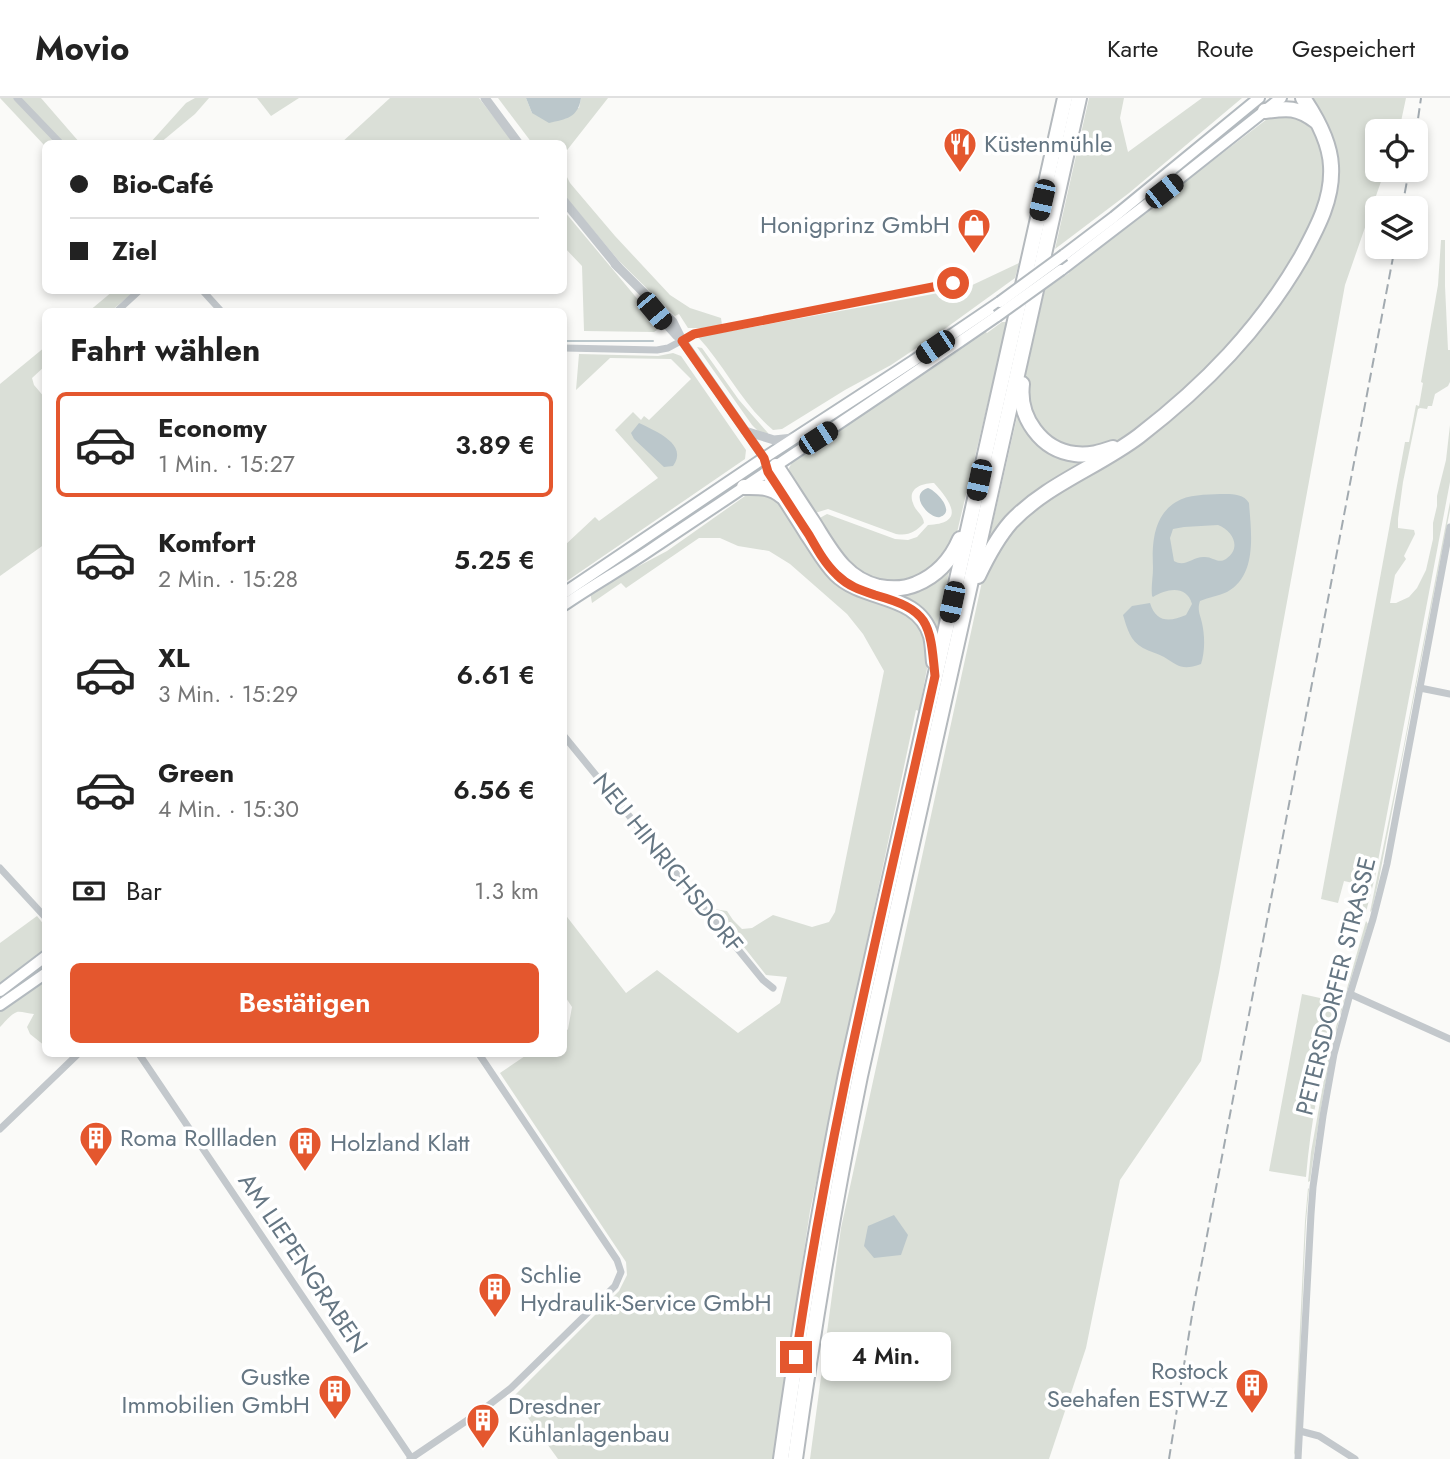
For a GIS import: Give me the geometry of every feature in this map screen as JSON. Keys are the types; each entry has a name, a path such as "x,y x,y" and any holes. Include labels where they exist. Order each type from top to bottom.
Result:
{"highway":[{"path":"781,1459 805,1296 835,1125 1065,98"},
{"path":"795,1459 817,1307 844,1152 1079,98"},
{"path":"964,613 984,564 1011,522 1039,498 1114,454 1176,406 1212,374 1251,332 1292,274 1324,212 1331,165 1328,149 1317,122 1303,105 1292,98"},
{"path":"1262,105 1287,109 1303,105"},
{"path":"1025,341 1022,404 1028,422 1044,441 1068,453 1093,454 1113,448 1150,426"},
{"path":"769,465 842,566 859,580 881,587 913,585 930,578 953,555 974,505"},
{"path":"769,465 786,499 825,562 838,577 860,590 906,605 925,622 931,636 935,676"},
{"path":"744,488 767,488 786,499"}],"main road":[{"path":"567,603 744,488 795,438 914,362 1000,302 1262,105 1281,98"},
{"path":"567,591 861,410 997,316 1061,270 1262,105"},
{"path":"0,991 42,959"},
{"path":"0,1004 42,976"}],"street":[{"path":"17,98 57,140"},
{"path":"485,98 516,140"},
{"path":"567,205 667,327 682,341 769,465"},
{"path":"567,348 657,350 668,348 694,334 953,283"},
{"path":"121,308 136,294"},
{"path":"206,294 218,308"},
{"path":"745,431 771,439 795,438"},
{"name":"PETERSDORFER STRASSE","path":"1298,1459 1313,1187 1329,1081 1340,1030 1384,877 1450,527"},
{"path":"1420,688 1450,694"},
{"name":"NEU HINRICHSDORF","path":"567,740 763,980 773,988"},
{"path":"0,868 42,914"},
{"path":"1350,994 1450,1039"},
{"path":"0,1129 75,1057"},
{"name":"AM LIEPENGRABEN","path":"141,1057 411,1459"},
{"path":"411,1459 512,1388 615,1286 621,1272 617,1260 481,1057"},
{"path":"1300,1431 1319,1436 1355,1459"}],"shaded area":[{"path":"0,98 41,98 77,140 42,140 42,143"},
{"path":"195,98 209,98 195,114 164,140 153,140 186,103"},
{"path":"257,98 299,98 271,116"},
{"path":"390,98 479,98 512,140 344,140"},
{"path":"498,98 526,98 532,113 579,108 581,98 608,98 567,150 567,140 530,140"},
{"path":"526,98 581,98 574,114 549,123 532,113"},
{"path":"1089,98 1124,98 1120,118 1128,152 1202,98 1242,98 1129,193 1055,249"},
{"path":"1311,98 1406,98 1402,119 1365,119 1365,182 1381,182 1376,196 1365,196 1365,228 1345,285 1201,1061 1120,1180 1086,1348 1049,1459 810,1459 841,1228 983,577 993,553 1027,512 1154,431 1217,378 1279,305 1300,271 1334,200 1338,159 1329,127"},
{"path":"1288,115 1305,122 1316,134 1325,158 1326,182 1309,233 1261,311 1173,404 1122,440 1112,445 1070,450 1035,427 1024,382 1045,289 1271,116"},
{"path":"567,177 615,236 670,295 690,308 721,318 722,325 688,328 679,314 675,316 619,261 567,199"},
{"path":"567,215 660,328 654,332 584,331 582,266 567,250"},
{"path":"1441,240 1445,240 1450,382 1435,394 1432,406 1418,409 1398,519 1398,528 1414,530 1415,534 1404,556 1406,559 1395,575 1390,603 1409,597 1426,570 1450,425 1450,482 1375,877 1364,912 1358,909 1362,885 1344,881 1338,903 1321,899 1405,442 1409,442 1416,405 1419,406 1438,285"},
{"path":"1019,263 1015,278 939,333 891,365 782,429 773,430 762,420 698,337 966,288"},
{"path":"109,294 131,294 115,308 93,308"},
{"path":"1002,322 1007,322 954,545 939,566 900,585 872,582 845,562 818,519 827,514 895,539 908,540 917,537 928,525 940,523 951,516 952,510 946,497 934,483 917,487 912,498 924,523 912,533 896,534 828,509 815,513 790,474 789,468 793,460 984,330 987,333"},
{"path":"697,347 702,348 768,435 752,425"},
{"path":"42,349 42,369 32,378 42,394 42,546 0,576 0,384"},
{"path":"673,353 681,356 746,450 745,459 567,581 567,543 595,517 599,521 658,478 615,430 633,412 641,420 644,416 649,420 691,379 671,359 610,358 576,390 579,354 658,356"},
{"path":"1019,408 1034,438 1107,455 1060,481 986,553"},
{"path":"639,423 674,445 677,458 673,466 664,467 634,439 631,433"},
{"path":"928,488 940,497 946,506 946,511 940,517 931,515 920,501 922,491"},
{"path":"756,493 768,495 787,507 896,605 923,625 929,658 919,711 916,710 810,1211 773,1459 558,1459 513,1397 619,1291 627,1275 626,1262 500,1073 524,1057 567,1057 567,1030 572,1007 567,1000 567,917 626,993 657,970 738,1033 780,1003 787,977 766,975 714,909 727,911 742,929 752,928 773,915 812,927 829,922 835,912 884,671 863,634 847,614 790,564 769,551 738,546 720,538 699,538 626,588 621,583 592,603 590,592 667,551 745,496"},
{"path":"1228,494 1243,497 1249,503 1251,527 1248,564 1244,575 1227,592 1200,601 1204,639 1201,664 1185,667 1177,665 1135,642 1123,615 1132,606 1150,603 1156,614 1164,619 1186,615 1192,604 1181,591 1170,590 1152,596 1153,550 1158,523 1168,508 1181,499","holes":["1218,525 1234,540 1234,550 1226,559 1220,561 1200,557 1182,563 1174,561 1170,538 1173,529"]},
{"path":"1450,502 1379,879 1370,912 1402,755"},
{"path":"826,553 889,591 951,562 936,636 931,626 870,591"},
{"path":"37,916 42,922 42,953 0,984 0,943"},
{"path":"1366,921 1368,924 1335,1037 1308,1182 1329,1052"},
{"path":"42,984 42,1044 30,1034 27,1027 34,1014 17,1012 0,1027 0,1011"},
{"path":"1302,994 1338,1002 1318,1089 1306,1177 1269,1171"},
{"path":"1308,1188 1296,1451 1294,1455 1305,1221"},
{"path":"894,1215 908,1235 901,1255 874,1258 864,1246 868,1226"}],"waterway":[{"path":"567,341 653,341"}],"railway":[{"path":"1418,119 1421,98"},
{"path":"1404,196 1407,182"},
{"path":"1169,1459 1193,1309 1393,259"}],"place":[{"name":"Küstenmühle","path":"960,174"},
{"name":"Honigprinz GmbH","path":"974,255"},
{"name":"Roma Rollladen","path":"96,1168"},
{"name":"Holzland Klatt","path":"305,1173"},
{"name":"Schlie Hydraulik-Service GmbH","path":"495,1319"},
{"name":"Rostock Seehafen ESTW-Z","path":"1252,1415"},
{"name":"Gustke Immobilien GmbH","path":"335,1421"},
{"name":"Dresdner Kühlanlagenbau","path":"483,1450"}],"route":[{"path":"796,1357 819,1210 846,1074 935,676 932,642 925,622 912,609 849,585 831,570 768,472 764,458 682,341 694,334 953,283"}]}
